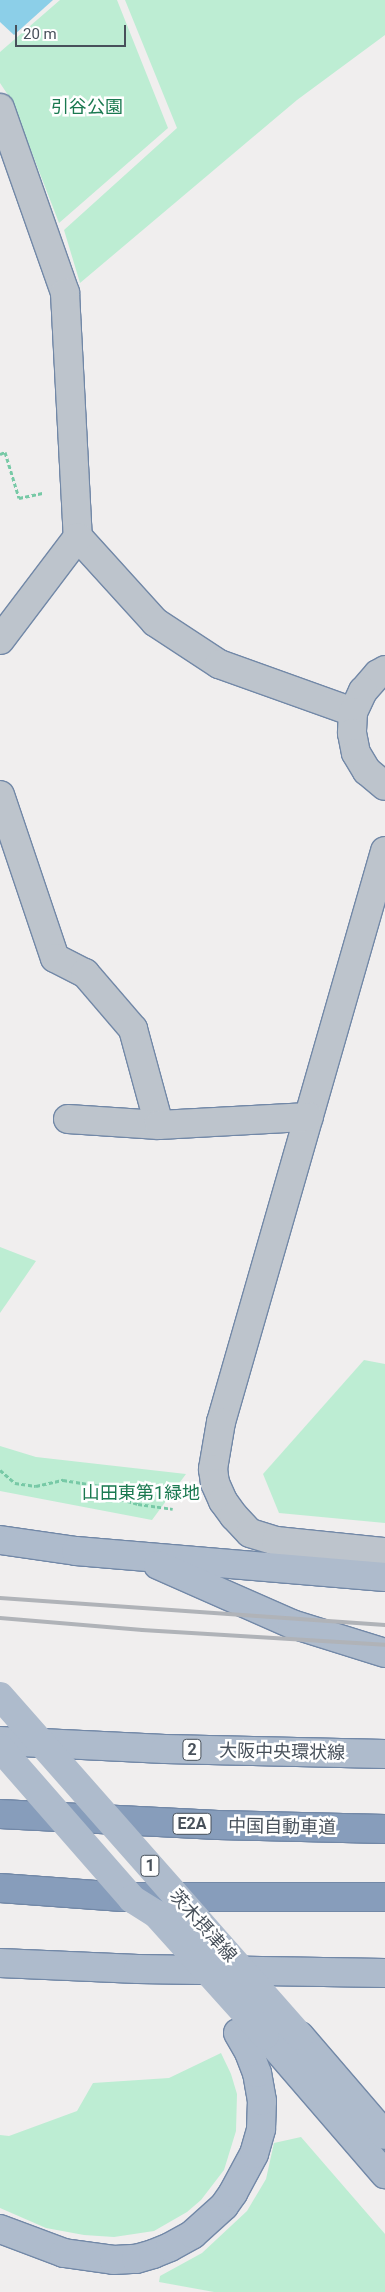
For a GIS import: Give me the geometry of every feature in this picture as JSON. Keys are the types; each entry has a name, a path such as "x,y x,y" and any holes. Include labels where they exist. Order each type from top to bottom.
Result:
{"highway":[{"name":"中国自動車道","path":"0,1814 218,1825 385,1829"},
{"path":"0,1888 123,1897 385,1897"}],"main road":[{"path":"0,1540 76,1551 385,1577"},
{"path":"139,1556 292,1624 385,1653"},
{"name":"茨木摂津線","path":"0,1696 385,2135"},
{"name":"大阪中央環状線","path":"0,1741 165,1749 385,1754"},
{"name":"茨木摂津線","path":"0,1748 132,1899 156,1914 265,2034 385,2174"},
{"path":"0,2229 64,2253 114,2260 136,2259 153,2254 193,2234 224,2206 254,2154 261,2129 262,2101 257,2073 249,2052 238,2033 191,1976 144,1925 132,1899"},
{"path":"0,1963 138,1969 385,1973"}],"street":[{"path":"0,108 65,293 78,537 0,640"},
{"path":"78,537 155,622 219,664 353,712"},
{"path":"385,670 378,674 363,691 353,712 352,733 356,753 367,771 385,786"},
{"path":"0,795 55,958 85,973 133,1029 159,1125"},
{"path":"385,851 221,1422 213,1469 215,1483 223,1501 250,1533 262,1538 385,1552"},
{"path":"68,1119 159,1125 309,1117"}],"path":[{"path":"0,454 5,452 19,498 76,485"},
{"path":"0,1470 16,1483 36,1486 63,1480 101,1486 121,1499 138,1504 173,1509"}],"green space":[{"name":"引谷公園","path":"60,0 117,0 168,128 59,223 12,101 0,83 0,52"},
{"path":"125,0 385,0 385,35 297,100 80,283 64,230 177,128"},
{"path":"0,1247 36,1261 0,1313"},
{"path":"364,1360 385,1364 385,1523 279,1513 263,1474"},
{"name":"山田東第1緑地","path":"0,1446 36,1457 186,1474 152,1520 0,1491"},
{"path":"221,2053 231,2074 237,2094 236,2131 224,2170 201,2200 187,2212 154,2231 114,2237 84,2235 46,2228 0,2208 0,2135 9,2136 77,2111 93,2083 169,2078"},
{"path":"301,2137 385,2234 385,2292 214,2292 159,2282 160,2276 202,2253 247,2211 266,2179 274,2143"}],"water":[{"path":"0,0 53,0 14,35 0,22"}],"railway":[{"path":"0,1598 385,1625"},
{"path":"0,1618 142,1630 385,1645"}]}
